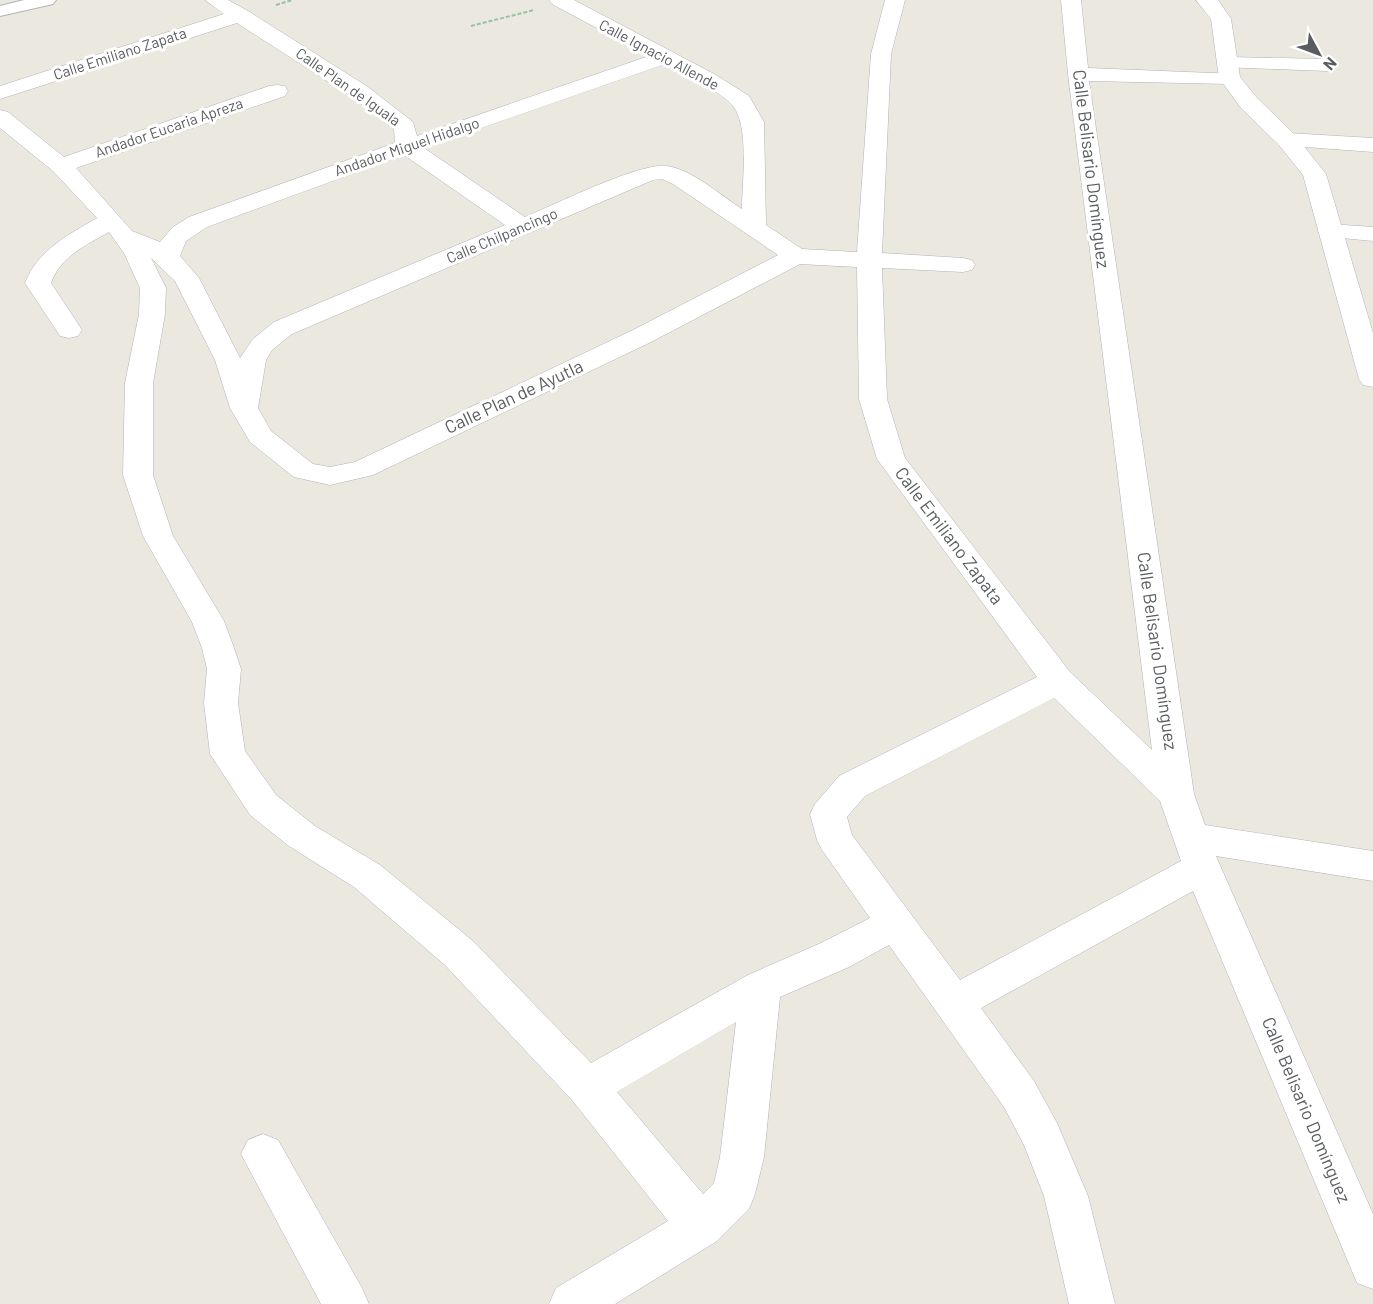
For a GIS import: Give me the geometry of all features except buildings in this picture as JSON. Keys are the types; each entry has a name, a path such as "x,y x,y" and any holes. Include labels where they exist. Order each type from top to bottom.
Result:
{"street":[{"path":"0,11 47,0"},
{"name":"Calle Plan de Iguala","path":"215,0 360,92 405,127 407,147 524,227"},
{"name":"Calle Emiliano Zapata","path":"895,0 881,54 869,260 873,399 891,459 1058,681 1176,794"},
{"name":"Calle Belisario Domínguez","path":"1071,0 1078,74 1176,794 1197,852 1373,1267"},
{"path":"1206,0 1210,2 1221,19 1229,70 1249,104 1287,140 1314,174 1330,231 1368,343 1373,379"},
{"name":"Calle Ignacio Allende","path":"563,2 709,79 741,101 753,122 754,226"},
{"name":"Calle Emiliano Zapata","path":"0,93 241,15"},
{"name":"Andador Miguel Hidalgo","path":"167,257 171,242 181,231 198,222 665,57"},
{"path":"1078,74 1328,65"},
{"name":"Andador Eucaria Apreza","path":"61,166 277,91"},
{"path":"0,117 61,166 118,228 136,252 153,288 152,314 139,383 138,475 158,536 187,589 208,621 218,648 224,669 221,703 228,754 263,805 302,836 367,876 459,953 587,1086 700,1226"},
{"path":"1287,140 1373,145"},
{"name":"Calle Chilpancingo","path":"244,408 254,353 267,339 283,328 649,173 665,172 681,179 796,256"},
{"path":"69,330 38,283 40,271 63,250 118,228"},
{"name":"Calle Plan de Ayutla","path":"118,228 167,257 186,278 228,360 244,408 260,436 304,471 330,476 363,469 642,336 796,256"},
{"path":"1330,231 1373,234"},
{"path":"796,256 963,265"},
{"path":"1058,681 852,786 828,814 835,840 1019,1094 1042,1137 1066,1196 1092,1304"},
{"path":"954,1003 1197,852 1373,866"},
{"path":"587,1086 762,987 835,955 896,923"},
{"path":"572,1304 700,1226 733,1194 742,1157 755,1031 762,987"},
{"path":"263,1154 346,1304"}],"path":[{"path":"471,26 563,2"}]}
